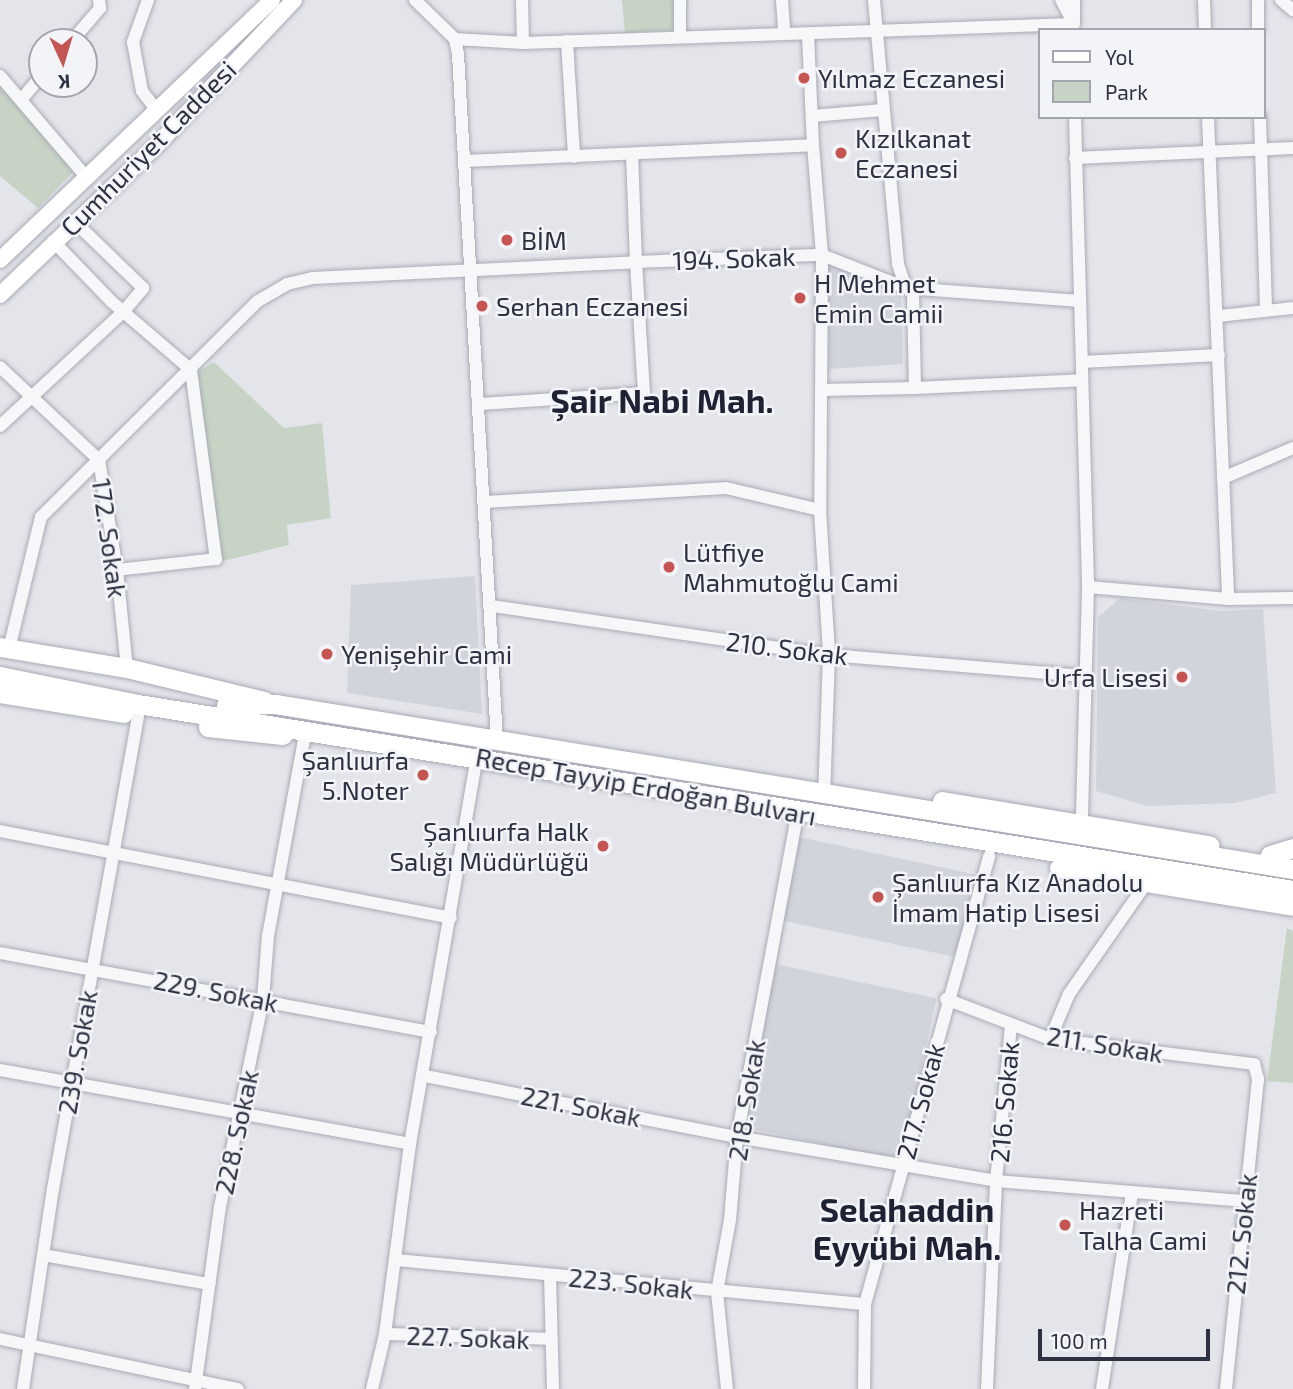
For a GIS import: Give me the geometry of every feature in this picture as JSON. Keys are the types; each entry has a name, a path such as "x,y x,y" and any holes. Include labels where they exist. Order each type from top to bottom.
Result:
{"highway":[{"path":"3,654 127,668 275,704"},
{"name":"Recep Tayyip Erdoğan Bulvarı","path":"3,654 244,707 275,704 1293,869"},
{"name":"Recep Tayyip Erdoğan Bulvarı","path":"0,676 138,704 306,728 798,812 1293,890"},
{"path":"0,693 253,734 285,735 306,728"},
{"path":"834,796 882,791 1293,858"},
{"path":"849,820 873,835 1293,906"},
{"path":"1270,855 1293,848"}],"main road":[{"name":"Cumhuriyet Caddesi","path":"0,260 272,0"},
{"name":"Cumhuriyet Caddesi","path":"0,295 156,146 294,0"}],"street":[{"path":"83,28 100,8 99,0"},
{"path":"148,0 133,42 142,91 157,111"},
{"path":"415,0 455,39 523,43 784,31 808,34 1074,27"},
{"path":"523,0 523,43"},
{"path":"680,0 680,36"},
{"path":"782,0 784,31"},
{"path":"874,0 898,264 910,288 915,388"},
{"path":"1061,0 1074,27"},
{"path":"1074,0 1074,27"},
{"path":"1205,0 1205,28"},
{"path":"1258,0 1258,28"},
{"path":"1280,0 1293,10"},
{"path":"808,34 822,255 820,510 834,796"},
{"path":"455,39 465,161 498,741"},
{"path":"567,41 574,157"},
{"path":"0,76 87,178"},
{"path":"20,100 28,91"},
{"path":"812,116 883,110"},
{"path":"1075,119 1077,301 1082,362 1088,587 1082,824"},
{"path":"1208,119 1219,316 1228,599"},
{"path":"1260,119 1266,310"},
{"path":"465,161 813,145"},
{"path":"1075,158 1293,148"},
{"path":"478,404 645,393 632,154"},
{"path":"0,426 124,311 143,288 75,222"},
{"path":"53,242 124,311 191,370 216,559 117,570"},
{"name":"194. Sokak","path":"3,654 41,517 258,301 287,284 313,278 822,255 910,288 1077,301"},
{"path":"1219,316 1293,308"},
{"path":"1082,362 1219,355"},
{"name":"172. Sokak","path":"0,367 99,460 117,570 127,668"},
{"path":"821,390 1082,380"},
{"path":"1223,478 1293,447"},
{"path":"485,502 726,488 820,510"},
{"path":"1088,587 1228,599 1293,598"},
{"name":"210. Sokak","path":"492,607 829,655 1084,676"},
{"name":"239. Sokak","path":"23,1389 110,856 138,715"},
{"name":"228. Sokak","path":"195,1384 209,1284 263,999 268,936 306,728"},
{"path":"372,1389 385,1334 397,1260 410,1144 425,1076 477,757"},
{"name":"218. Sokak","path":"727,1389 717,1292 730,1220 737,1137 798,812"},
{"path":"0,831 110,856 451,918"},
{"name":"217. Sokak","path":"864,1389 865,1304 946,999 989,856"},
{"path":"1050,1040 1069,994 1147,882"},
{"name":"229. Sokak","path":"0,953 263,999 431,1032"},
{"name":"211. Sokak","path":"946,999 1050,1040 1254,1065 1258,1079"},
{"name":"216. Sokak","path":"987,1389 996,1181 1011,1025"},
{"path":"0,1070 410,1144"},
{"name":"221. Sokak","path":"425,1076 737,1137 996,1181 1243,1201"},
{"name":"212. Sokak","path":"1226,1389 1243,1201 1258,1079"},
{"path":"1102,1389 1132,1194"},
{"path":"43,1255 209,1284"},
{"name":"223. Sokak","path":"397,1260 865,1304"},
{"path":"550,1275 552,1389"},
{"name":"227. Sokak","path":"385,1334 550,1339"},
{"path":"0,1339 30,1343 195,1384 238,1389"}],"shaded area":[{"path":"835,263 901,292 903,364 829,369 828,265"},
{"path":"475,576 482,714 347,693 351,585"},
{"name":"Urfa Lisesi","path":"1120,598 1221,611 1263,609 1276,793 1235,803 1148,806 1096,791 1098,617"},
{"name":"Şanlıurfa Kız Anadolu İmam Hatip Lisesi","path":"799,837 974,874 956,957 781,920"},
{"path":"775,964 936,998 902,1161 740,1126"}],"green space":[{"path":"622,0 675,0 673,30 625,33"},
{"path":"0,82 75,170 38,208 0,176"},
{"path":"214,362 284,428 322,423 331,518 287,525 289,545 219,562 194,374"},
{"path":"1287,928 1293,931 1293,1083 1267,1081"}],"place":[{"name":"Yılmaz Eczanesi","path":"804,78"},
{"name":"Kızılkanat Eczanesi","path":"841,153"},
{"name":"BİM","path":"507,240"},
{"name":"H Mehmet Emin Camii","path":"800,298"},
{"name":"Serhan Eczanesi","path":"482,306"},
{"name":"Lütfiye Mahmutoğlu Cami","path":"669,567"},
{"name":"Yenişehir Cami","path":"327,654"},
{"name":"Urfa Lisesi","path":"1182,677"},
{"name":"Şanlıurfa 5.Noter","path":"423,775"},
{"name":"Şanlıurfa Halk Salığı Müdürlüğü","path":"603,846"},
{"name":"Şanlıurfa Kız Anadolu İmam Hatip Lisesi","path":"878,897"},
{"name":"Hazreti Talha Cami","path":"1065,1225"}],"district":[{"name":"Şair Nabi Mah.","path":"662,401"},
{"name":"Selahaddin Eyyübi Mah.","path":"907,1229"}]}
